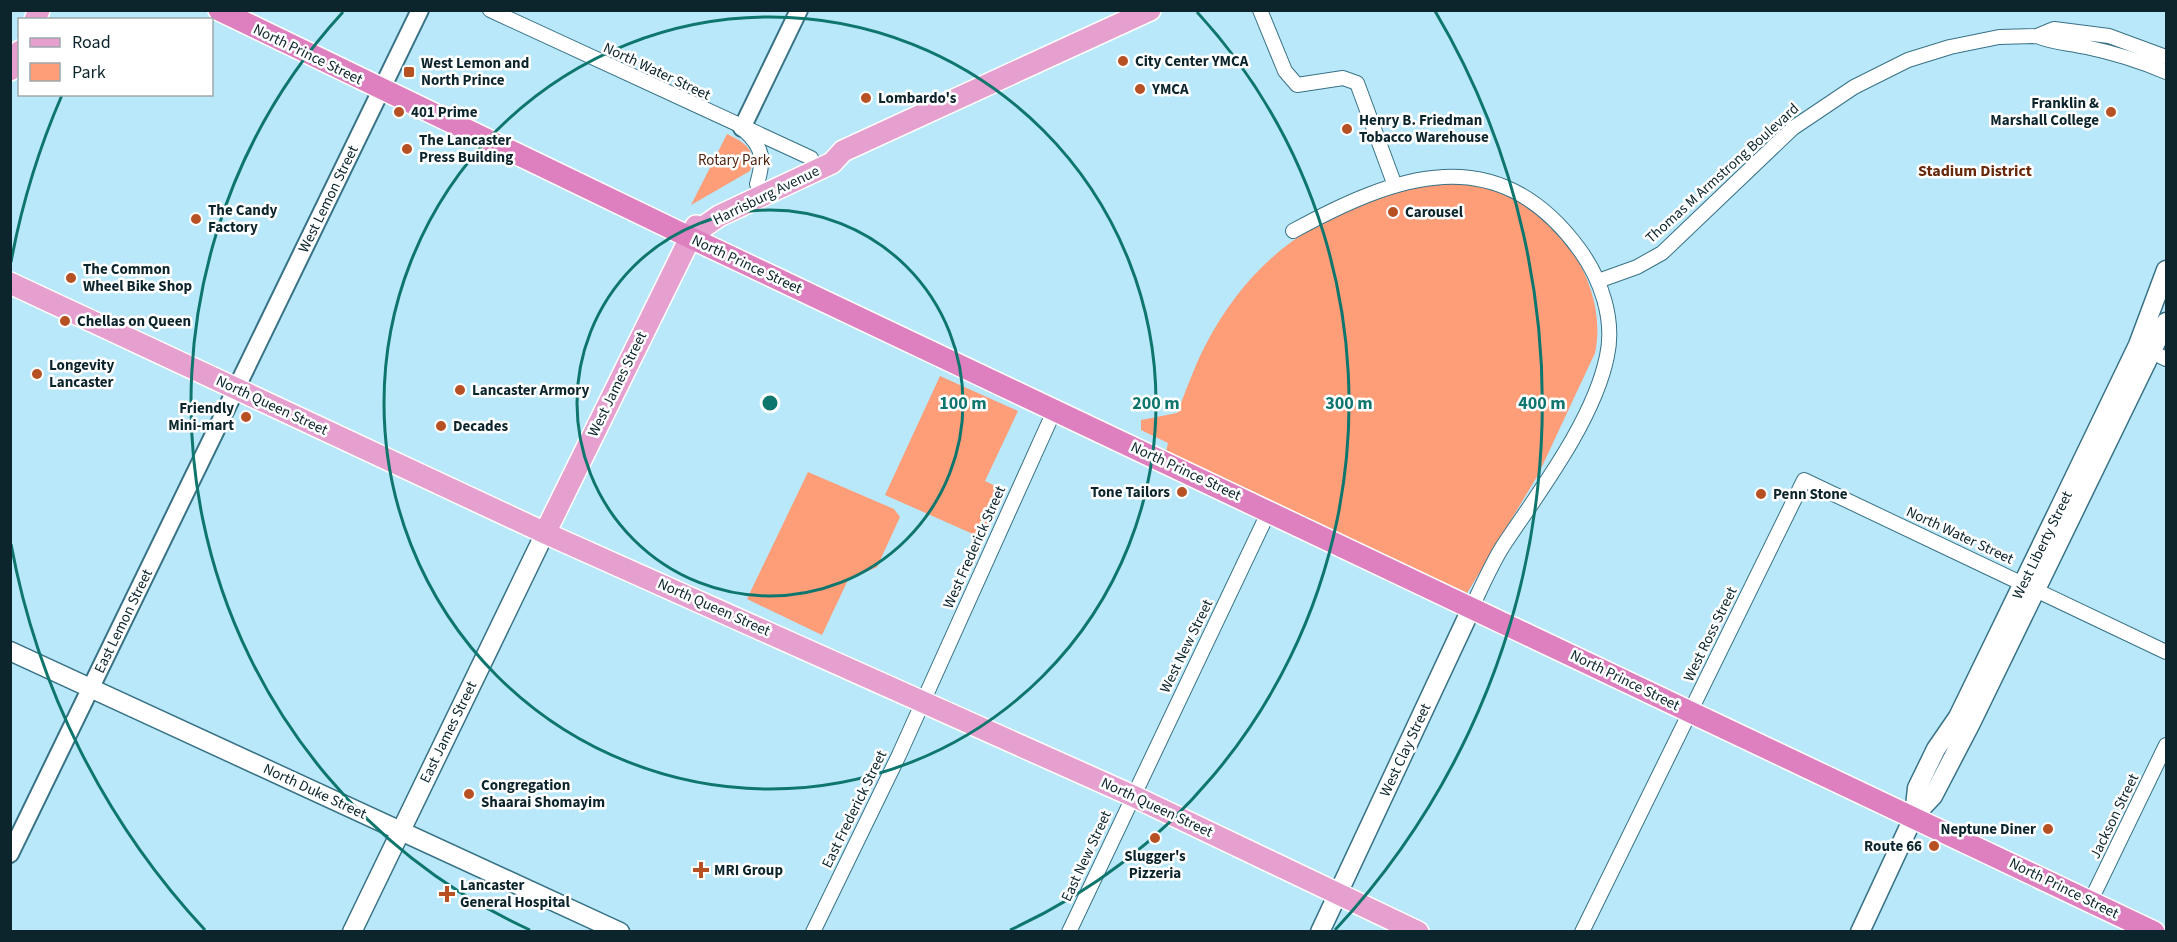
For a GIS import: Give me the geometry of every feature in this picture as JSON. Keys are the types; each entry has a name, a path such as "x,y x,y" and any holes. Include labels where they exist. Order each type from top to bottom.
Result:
{"highway":[{"name":"North Prince Street","path":"219,10 689,237 1914,816 2154,932"}],"main road":[{"name":"Harrisburg Avenue","path":"689,237 719,216 832,163 843,151 1150,10"},
{"path":"10,70 18,55"},
{"name":"Harrisburg Avenue","path":"689,237 701,218 717,204 825,151 843,151"},
{"name":"West James Street","path":"545,533 689,237"},
{"name":"West Liberty Street","path":"2152,352 2166,270"},
{"name":"North Queen Street","path":"10,283 545,533 923,699 1133,795 1418,932"},
{"name":"West Liberty Street","path":"1860,932 1914,816 1933,796 2030,587 2166,322"},
{"name":"East James Street","path":"352,932 545,533"},
{"name":"West Clay Street","path":"1320,932 1472,607"},
{"name":"North Duke Street","path":"10,651 620,932"}],"street":[{"name":"West Lemon Street","path":"236,388 420,10"},
{"name":"North Water Street","path":"490,10 742,128 812,158"},
{"path":"757,184 763,163 761,149 742,128 799,10"},
{"path":"1260,10 1285,71 1297,85 1343,78 1357,83 1394,183"},
{"name":"Thomas M Armstrong Boulevard","path":"1598,281 1637,267 1662,253 1793,128 1843,93 1930,51 1999,37 2037,36 2054,29 2109,36 2166,57"},
{"name":"Thomas M Armstrong Boulevard","path":"2037,36 2053,43 2076,44 2135,58 2166,72"},
{"path":"1293,231 1353,200 1394,183 1434,176 1462,177 1509,189 1552,217 1579,248 1598,281 1610,330 1607,356 1600,377 1550,480 1502,548 1472,607"},
{"name":"East Lemon Street","path":"10,854 236,388"},
{"name":"West Frederick Street","path":"923,699 1055,409"},
{"name":"North Water Street","path":"1804,480 2166,652"},
{"name":"West Ross Street","path":"1582,932 1804,480"},
{"name":"West New Street","path":"1133,795 1269,511"},
{"name":"East Frederick Street","path":"813,932 923,699"},
{"name":"Jackson Street","path":"2091,900 2166,745"},
{"name":"East New Street","path":"1069,932 1133,795"}],"green space":[{"name":"Rotary Park","path":"727,134 739,140 751,152 750,171 691,205"},
{"path":"1430,182 1485,185 1510,194 1533,208 1554,227 1571,249 1585,274 1594,300 1597,327 1595,353 1538,475 1466,595 1166,452 1168,443 1141,430 1141,420 1177,413 1201,354 1225,312 1247,283 1271,259 1298,237 1327,220 1393,192"},
{"path":"940,376 1018,411 985,481 1004,490 982,538 885,495"},
{"path":"808,472 894,509 900,517 877,567 848,580 822,635 747,599"}],"place":[{"name":"City Center YMCA","path":"1123,61"},
{"name":"West Lemon and North Prince","path":"409,72"},
{"name":"YMCA","path":"1140,89"},
{"name":"Lombardo's","path":"866,98"},
{"name":"401 Prime","path":"399,112"},
{"name":"Franklin & Marshall College","path":"2111,112"},
{"name":"Henry B. Friedman Tobacco Warehouse","path":"1347,129"},
{"name":"The Lancaster Press Building","path":"407,149"},
{"name":"Carousel","path":"1393,212"},
{"name":"The Candy Factory","path":"196,219"},
{"name":"The Common Wheel Bike Shop","path":"71,278"},
{"name":"Chellas on Queen","path":"65,321"},
{"name":"Longevity Lancaster","path":"37,374"},
{"name":"Lancaster Armory","path":"460,390"},
{"name":"Friendly Mini-mart","path":"246,417"},
{"name":"Decades","path":"441,426"},
{"name":"Tone Tailors","path":"1182,492"},
{"name":"Penn Stone","path":"1761,494"},
{"name":"Congregation Shaarai Shomayim","path":"469,794"},
{"name":"Neptune Diner","path":"2048,829"},
{"name":"Slugger's Pizzeria","path":"1155,838"},
{"name":"Route 66","path":"1934,846"},
{"name":"MRI Group","path":"701,870"},
{"name":"Lancaster General Hospital","path":"447,894"}],"district":[{"name":"Stadium District","path":"1975,170"}]}
